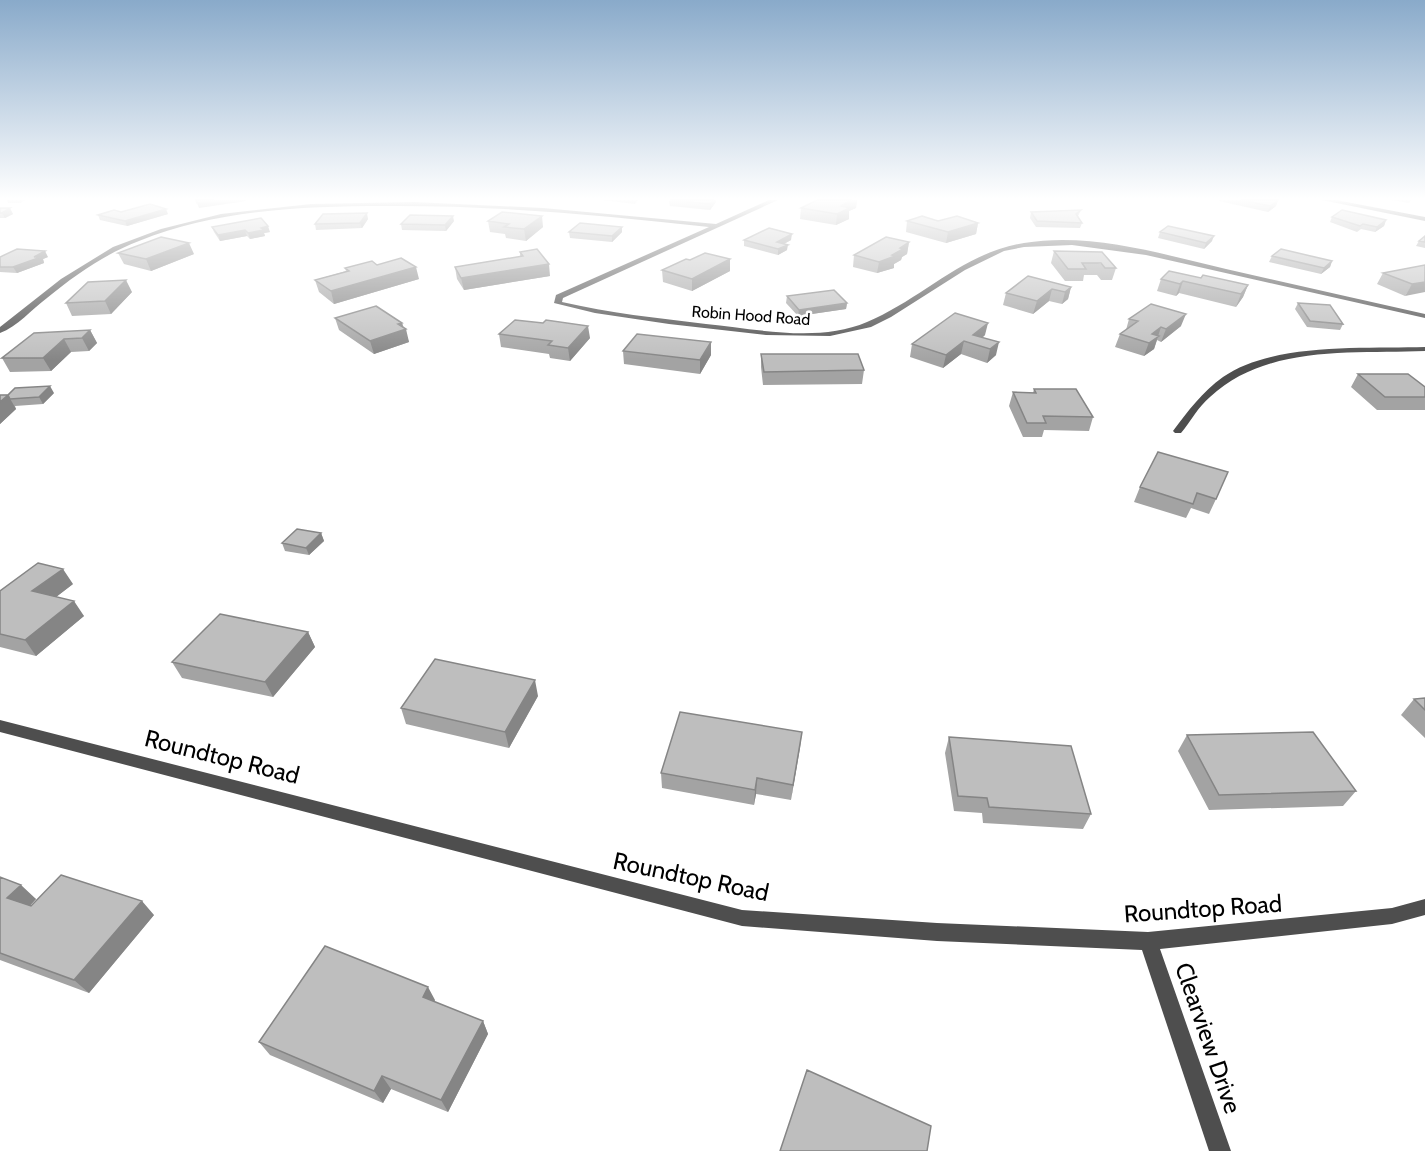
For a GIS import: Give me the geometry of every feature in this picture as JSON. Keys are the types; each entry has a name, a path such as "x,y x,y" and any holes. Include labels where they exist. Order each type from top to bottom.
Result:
{"street":[{"path":"0,331 58,283 108,254"},
{"name":"Robin Hood Road","path":"655,254 559,297 558,303 609,315 760,333 829,333 868,325 987,254"},
{"name":"Robin Hood Road","path":"1143,254 1425,316"},
{"path":"1178,431 1207,394 1238,371 1266,360 1310,354 1425,349"},
{"name":"Roundtop Road","path":"0,726 742,918 937,932 1148,941 1392,916 1425,907"},
{"name":"Clearview Drive","path":"1148,941 1220,1151"}],"building":[{"path":"7,254 40,254 34,257 41,257 13,267 0,267 0,257"},
{"path":"121,254 160,254 146,259"},
{"path":"521,254 541,254 549,264 461,278 455,267 523,256"},
{"path":"703,254 730,259 692,279 662,270 686,259 690,260"},
{"path":"894,254 892,255 895,256 879,262 854,255"},
{"path":"1056,254 1103,254 1116,268 1105,268 1101,263 1082,263 1086,269 1068,269"},
{"path":"1275,254 1301,254 1332,261 1324,268 1272,256"},
{"path":"401,258 416,267 331,291 315,280 349,271 345,268 372,261 377,265"},
{"path":"1425,265 1425,282 1412,284 1383,273"},
{"path":"1169,271 1201,278 1203,275 1248,285 1241,294 1183,281 1180,284 1161,279"},
{"path":"1028,276 1071,287 1065,292 1052,289 1037,301 1006,293"},
{"path":"126,280 105,301 66,303 88,282"},
{"path":"834,290 847,303 799,310 787,296"},
{"path":"1298,303 1330,305 1343,324 1310,321"},
{"path":"1151,304 1186,314 1166,329 1161,327 1152,334 1159,336 1149,343 1120,334 1138,321 1129,319"},
{"path":"376,306 402,323 398,324 406,329 370,341 335,318"},
{"path":"955,313 988,323 973,335 999,342 990,349 964,341 946,355 912,344"},
{"path":"515,320 543,323 546,320 588,326 568,348 548,345 552,341 499,334"},
{"path":"90,330 82,338 64,339 43,358 2,358 34,333"},
{"path":"637,334 711,342 700,360 623,351"},
{"path":"761,354 858,354 864,370 764,372"},
{"path":"1358,374 1408,374 1425,387 1425,397 1385,397"},
{"path":"50,386 39,397 10,399 8,395 15,388"},
{"path":"1034,389 1076,389 1093,417 1043,416 1046,423 1027,423 1013,392 1036,393"},
{"path":"0,395 8,395 0,402"},
{"path":"1158,452 1228,472 1216,499 1197,493 1193,504 1140,487"},
{"path":"297,529 321,533 306,548 282,543"},
{"path":"38,563 63,569 32,591 74,601 25,640 0,634 0,591"},
{"path":"220,614 308,632 265,682 172,662"},
{"path":"435,659 535,680 505,732 401,708"},
{"path":"1425,698 1425,710 1414,699"},
{"path":"680,712 802,732 793,785 757,778 755,790 661,773"},
{"path":"1313,732 1356,791 1219,795 1187,735"},
{"path":"949,737 1071,746 1091,814 989,807 987,798 958,796"},
{"path":"61,875 142,901 74,980 0,953 0,877 21,885 7,898 31,906"},
{"path":"325,946 428,987 423,997 483,1021 441,1100 382,1076 374,1091 259,1042"},
{"path":"807,1070 931,1126 927,1151 780,1151"}]}
